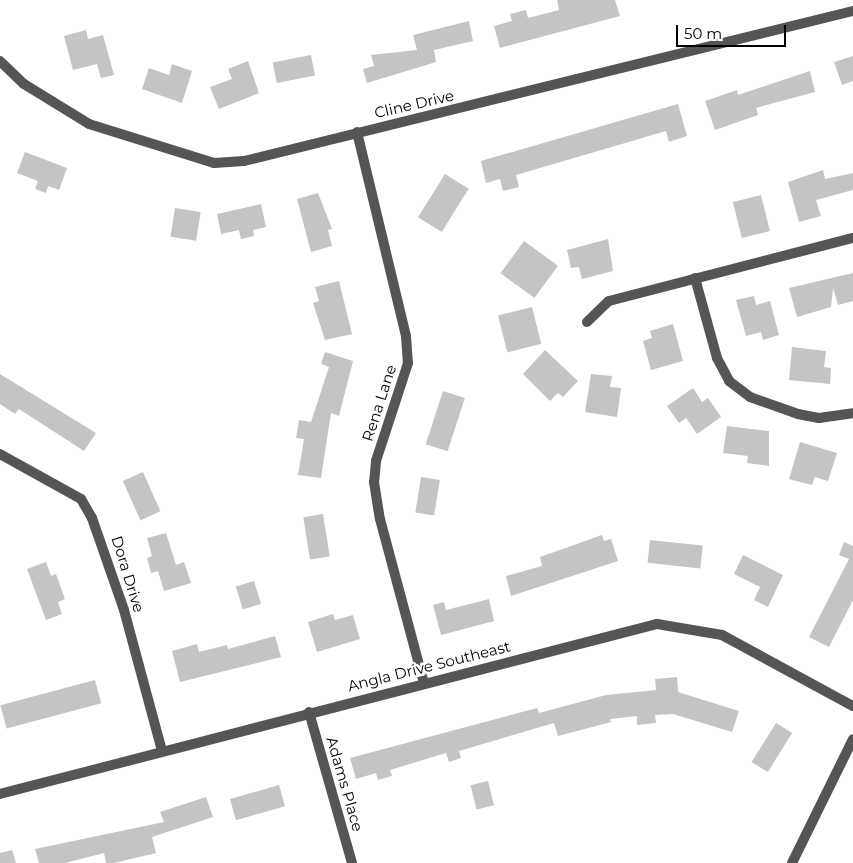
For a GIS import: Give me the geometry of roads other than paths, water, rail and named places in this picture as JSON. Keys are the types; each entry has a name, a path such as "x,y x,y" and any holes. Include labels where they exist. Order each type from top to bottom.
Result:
{"street":[{"name":"Cline Drive","path":"0,62 24,84 89,124 214,163 244,161 357,132 553,88 853,11"},
{"name":"Rena Lane","path":"357,132 406,336 408,363 376,461 374,482 380,519 424,683"},
{"path":"587,322 609,301 853,238"},
{"path":"695,278 717,358 729,381 750,396 798,414 819,418 853,413"},
{"name":"Dora Drive","path":"0,454 81,499 92,518 110,564 162,751"},
{"name":"Angla Drive Southeast","path":"0,794 309,712 657,624 722,635 853,706"},
{"name":"Adams Place","path":"309,712 352,863"},
{"path":"792,863 853,739"}]}
